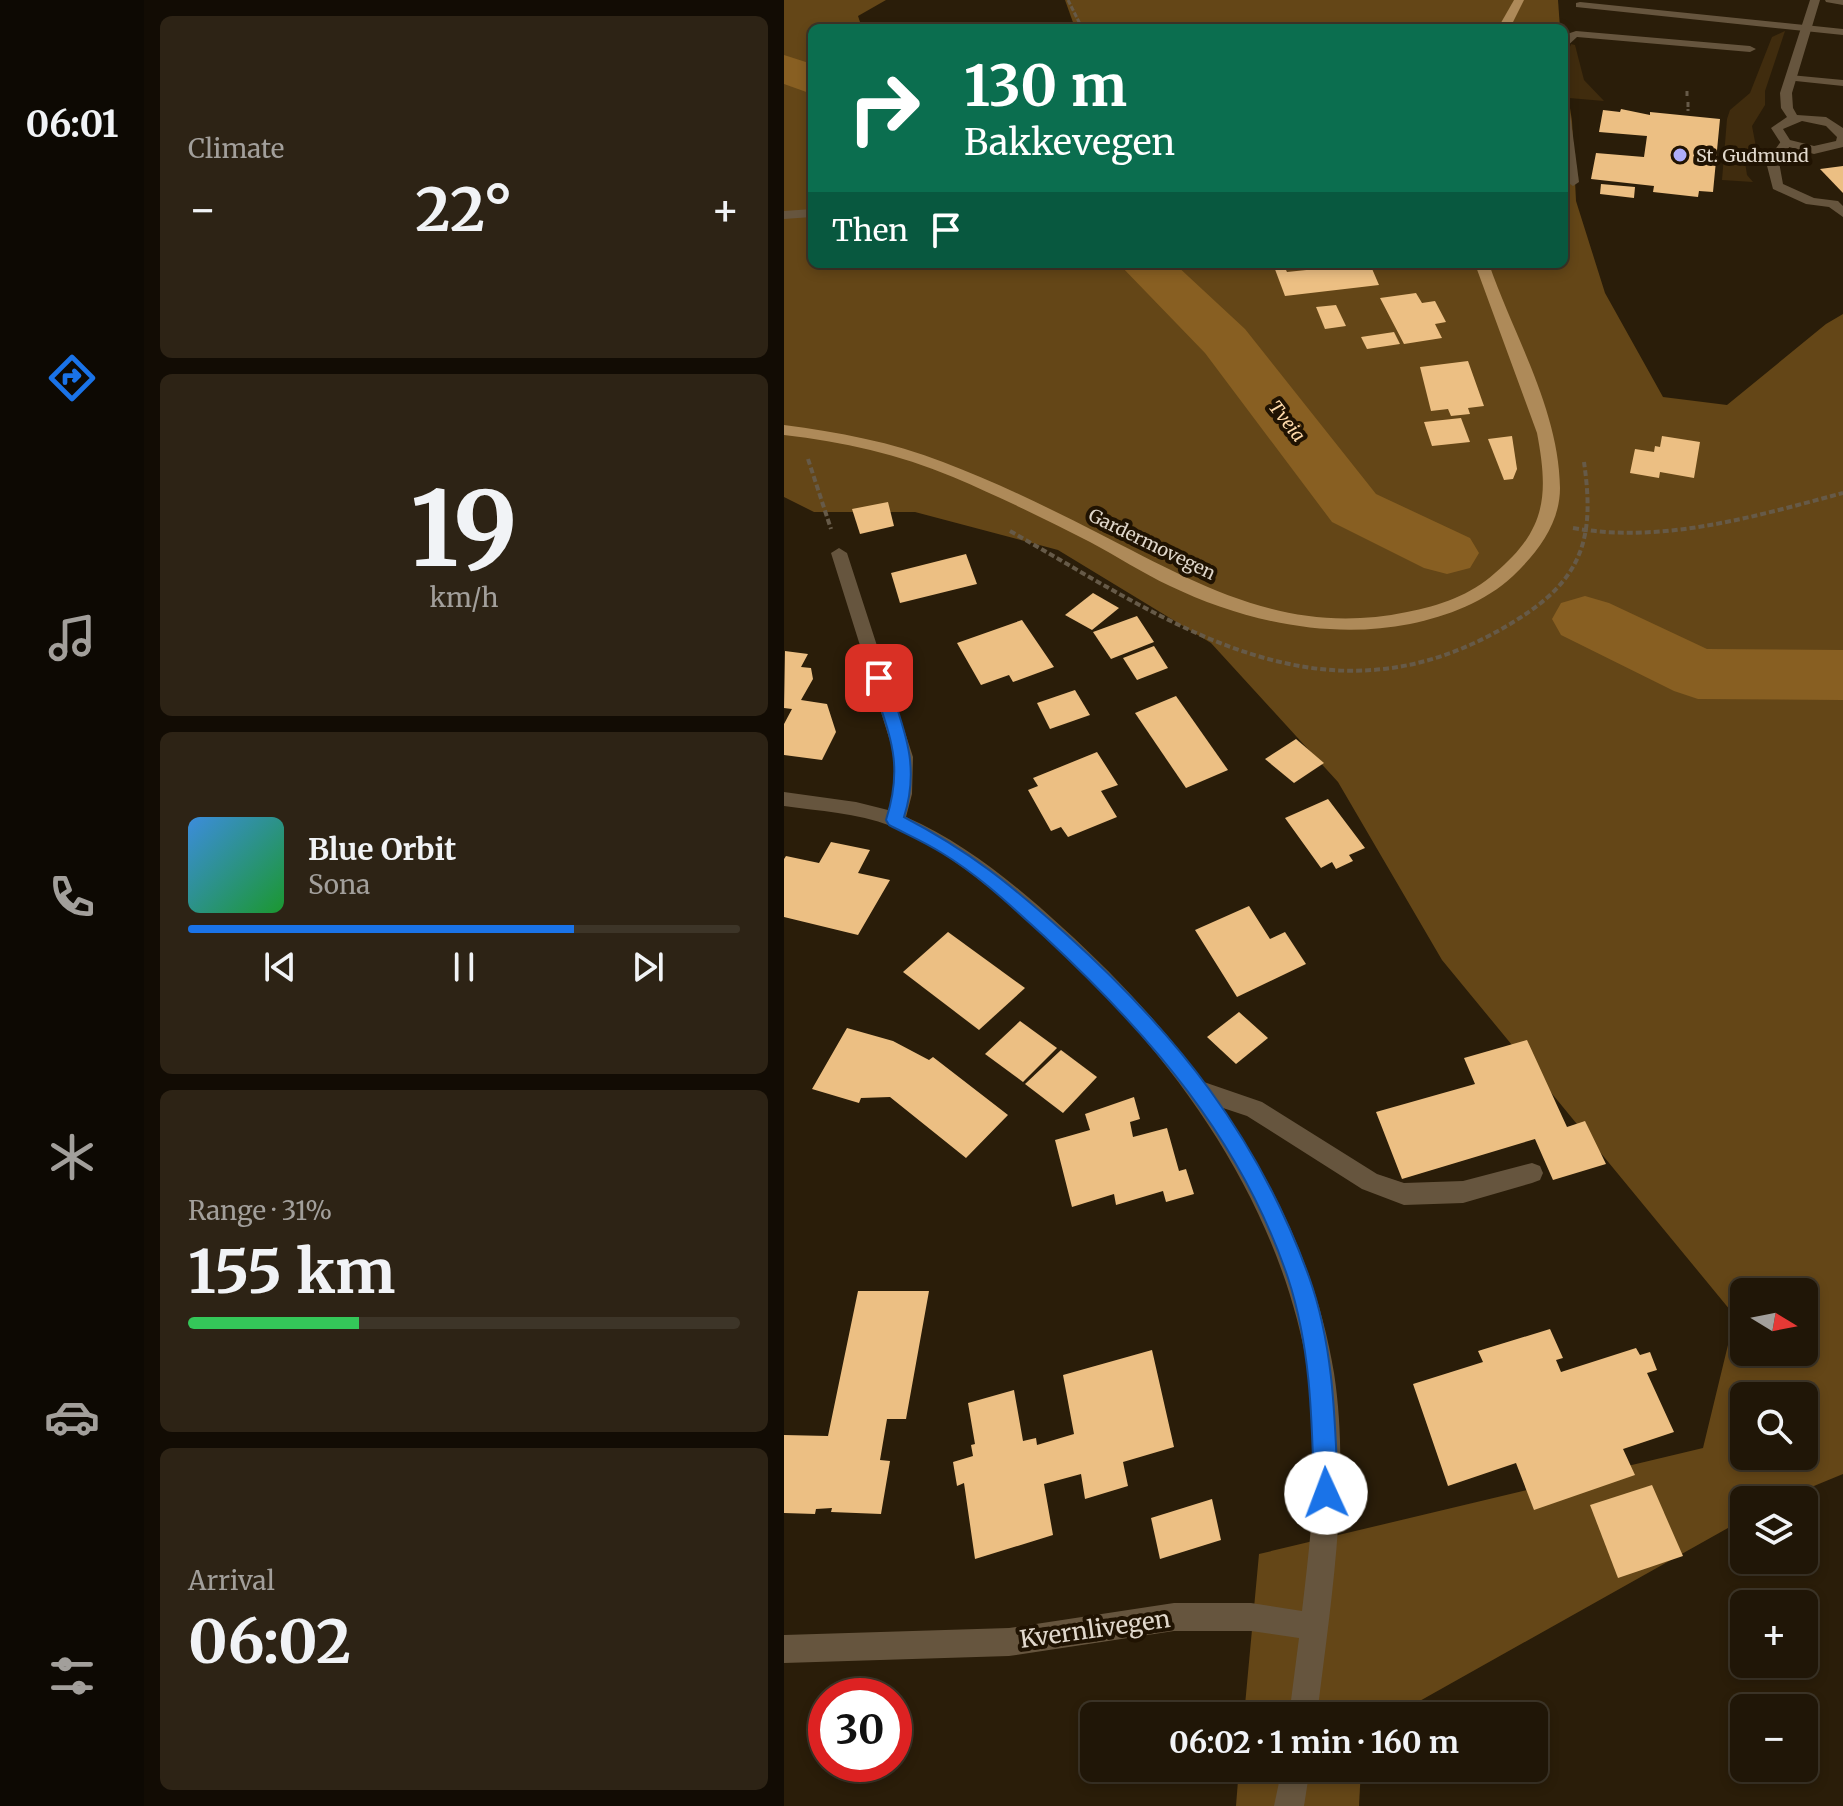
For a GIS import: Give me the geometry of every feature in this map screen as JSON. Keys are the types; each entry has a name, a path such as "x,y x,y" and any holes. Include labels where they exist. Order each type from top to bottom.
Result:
{"main road":[{"path":"1506,24 1519,0"},
{"name":"Gardermovegen","path":"784,430 888,449 935,464 1020,501 1176,582 1235,605 1301,620 1362,624 1398,622 1443,609 1497,582 1532,549 1547,520 1552,493 1546,440 1483,268"}],"street":[{"path":"1794,119 1787,108 1786,93 1815,0"},
{"path":"1830,0 1843,2"},
{"path":"1580,5 1843,32"},
{"path":"1568,37 1576,34 1750,49"},
{"path":"1790,78 1843,83"},
{"path":"1794,119 1828,122 1836,127 1842,140 1816,150 1786,143 1780,138 1777,128 1794,119"},
{"path":"1786,143 1775,152 1770,168 1777,186 1811,201 1833,204 1843,213"},
{"path":"1568,144 1573,182"},
{"path":"784,215 808,213"},
{"path":"839,553 904,757 903,794 895,820"},
{"path":"784,799 895,820 948,848 994,880 1117,992 1201,1091 1260,1187 1299,1279 1322,1377 1326,1493 1305,1702"},
{"path":"1201,1091 1254,1109 1370,1182 1404,1194 1463,1192 1532,1173"},
{"name":"Kvernlivegen","path":"784,1649 1009,1642 1174,1617 1251,1617 1314,1626"},
{"path":"1289,1806 1293,1782"}],"path":[{"path":"1068,0 1080,24"},
{"path":"1687,91 1688,111"},
{"path":"1008,530 1227,646 1306,669 1349,673 1391,669 1468,645 1507,627 1539,605 1555,588 1576,558 1588,532 1589,497 1582,450"},
{"path":"796,456 822,462"},
{"path":"808,458 839,553"},
{"path":"1547,520 1588,532 1650,532 1766,513 1843,493"}],"shaded area":[{"path":"784,0 886,0 858,16 861,24 808,24 808,268 1568,268 1568,95 1576,201 1605,293 1663,397 1727,405 1826,324 1843,314 1843,1474 1814,1486 1730,1486 1730,1527 1418,1702 1245,1702 1259,1554 1703,1448 1730,1337 1730,1366 1818,1366 1818,1278 1730,1278 1730,1310 1442,960 1338,782 1211,643 1058,550 915,512 814,512 784,497"},
{"path":"1065,0 1558,0 1560,24 1074,24"},
{"path":"1785,31 1765,91 1765,105 1752,126 1756,147 1745,162 1747,175 1753,182 1722,180 1730,110 1750,93 1772,37"},
{"path":"1571,44 1575,45 1584,80 1604,101 1569,98 1568,52"},
{"path":"1238,1782 1360,1782 1359,1806 1236,1806"}],"building":[{"name":"St. Gudmund","path":"1621,109 1650,115 1650,112 1720,119 1713,192 1699,191 1698,197 1653,192 1654,186 1591,179 1596,153 1644,157 1647,136 1599,132 1603,110 1620,112"},
{"path":"1843,166 1843,193 1820,169"},
{"path":"1601,184 1635,187 1634,198 1600,194"},
{"path":"1274,268 1285,268 1287,272 1316,268 1372,268 1379,285 1285,296"},
{"path":"1416,293 1422,303 1435,301 1446,322 1435,324 1442,338 1404,344 1380,298"},
{"path":"1336,305 1346,326 1325,329 1316,307"},
{"path":"1394,332 1400,344 1367,349 1361,337"},
{"path":"1468,361 1484,406 1468,408 1470,414 1451,416 1448,409 1431,411 1420,367"},
{"path":"1461,418 1470,442 1432,446 1424,422"},
{"path":"1512,436 1517,469 1513,479 1504,480 1488,439"},
{"path":"1662,436 1700,442 1694,478 1660,472 1659,478 1630,473 1635,449 1654,452 1655,446 1660,447"},
{"path":"888,502 894,526 860,534 852,509"},
{"path":"966,554 977,584 900,603 891,573"},
{"path":"1093,593 1119,608 1092,630 1065,615"},
{"path":"1137,616 1154,642 1111,659 1093,632"},
{"path":"1022,620 1054,667 1013,682 1009,675 981,685 957,643"},
{"path":"1154,646 1168,668 1137,680 1123,658"},
{"path":"785,651 808,654 801,667 811,668 813,679 801,700 827,704 836,732 822,760 784,755 784,724 792,709 784,708"},
{"path":"1075,690 1090,715 1050,729 1037,703"},
{"path":"1176,696 1228,770 1186,788 1135,713"},
{"path":"1296,739 1324,763 1294,783 1265,759"},
{"path":"1097,752 1118,785 1101,791 1117,817 1068,837 1061,827 1051,831 1028,790 1038,786 1033,778"},
{"path":"1328,799 1365,848 1349,855 1353,861 1336,869 1332,862 1321,868 1285,818"},
{"path":"831,842 870,850 858,873 890,880 858,935 784,917 784,859 786,856 819,863"},
{"path":"1249,906 1270,939 1285,932 1306,964 1237,997 1195,930"},
{"path":"948,932 1025,988 979,1030 903,972"},
{"path":"1239,1012 1268,1038 1236,1064 1207,1037"},
{"path":"1020,1021 1057,1048 1023,1082 985,1054"},
{"path":"847,1028 893,1041 929,1060 933,1057 1008,1115 966,1158 890,1097 861,1098 859,1103 812,1089"},
{"path":"1527,1040 1567,1127 1585,1121 1606,1164 1553,1180 1535,1139 1402,1179 1376,1112 1475,1084 1464,1058"},
{"path":"1061,1050 1097,1077 1063,1113 1025,1084"},
{"path":"1134,1097 1140,1119 1130,1122 1133,1137 1167,1128 1179,1171 1186,1169 1194,1194 1166,1202 1163,1191 1116,1205 1114,1194 1072,1207 1055,1140 1090,1130 1085,1114"},
{"path":"858,1291 929,1291 906,1419 887,1419 880,1460 890,1461 881,1514 831,1512 832,1508 816,1509 815,1514 784,1513 784,1435 828,1436"},
{"path":"1550,1329 1563,1358 1556,1360 1561,1372 1636,1348 1640,1355 1650,1352 1657,1370 1647,1373 1674,1432 1623,1449 1635,1475 1534,1510 1516,1463 1448,1486 1413,1384 1483,1362 1478,1351"},
{"path":"1152,1350 1174,1447 1123,1462 1128,1486 1085,1499 1081,1474 1044,1484 1053,1535 975,1559 964,1483 957,1486 953,1462 973,1456 971,1445 975,1444 968,1403 1014,1390 1023,1441 1036,1438 1037,1445 1074,1434 1063,1375"},
{"path":"1652,1485 1683,1556 1618,1578 1590,1505"},
{"path":"1212,1499 1221,1540 1160,1559 1151,1518"}],"waterway":[{"name":"Tveia","path":"784,68 808,78"},
{"name":"Tveia","path":"1149,268 1225,341 1354,508 1447,553"},
{"name":"Tveia","path":"1585,619 1698,674 1843,675"}],"place":[{"name":"St. Gudmund","path":"1680,155"}],"route":[{"path":"879,678 904,757 903,794 895,820 948,848 994,880 1117,992 1201,1091 1260,1187 1299,1279 1322,1377 1326,1493"}]}
